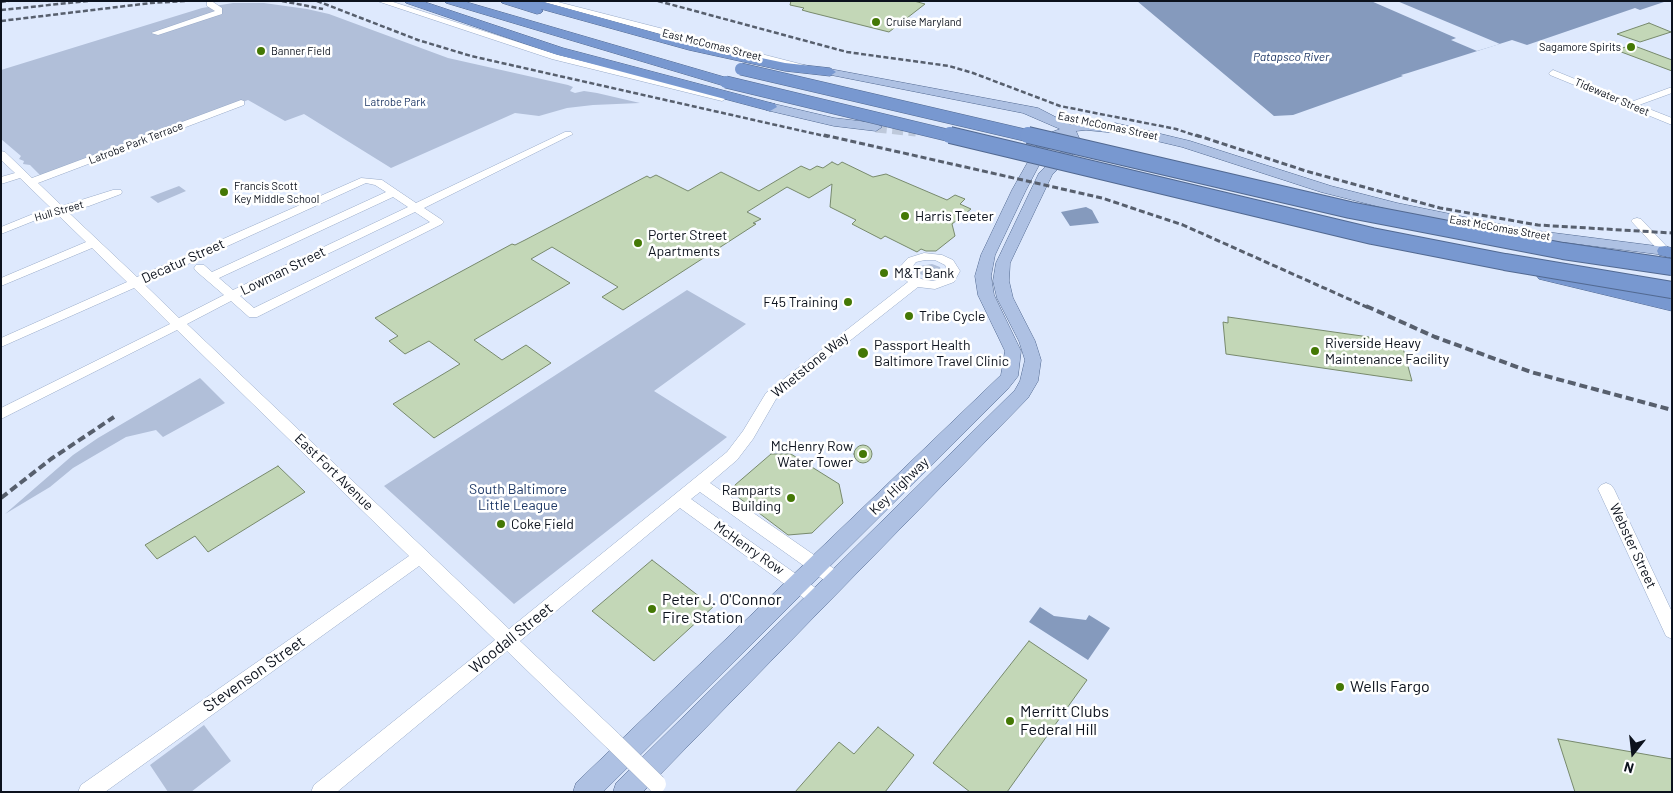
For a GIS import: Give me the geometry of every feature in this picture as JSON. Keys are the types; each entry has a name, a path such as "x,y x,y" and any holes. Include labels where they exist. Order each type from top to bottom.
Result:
{"highway":[{"path":"410,1 559,51 770,107"},
{"path":"431,1 634,61 1363,234 1505,262 1672,290"},
{"path":"450,1 726,82"},
{"path":"482,1 663,52 1350,210 1546,248 1672,267"},
{"path":"506,1 742,69"},
{"path":"526,1 693,47 785,67 830,72"},
{"path":"1506,266 1672,305"}],"main road":[{"name":"East McComas Street","path":"830,72 1126,130 1195,146 1318,186 1396,207 1516,231 1670,253"},
{"path":"927,104 936,92"},
{"path":"770,107 834,122 876,127"},
{"path":"1027,110 1050,117 1069,129"},
{"name":"Key Highway","path":"585,792 1001,386 1009,376 1012,351 1004,328 986,295 982,276 988,254 1019,190 1044,144 1052,137 1069,129 1092,126 1126,130"},
{"name":"Key Highway","path":"625,792 1016,400 1029,381 1033,360 1005,298 1001,275 1003,263 1046,173 1072,147 1073,136 1069,129"}],"street":[{"path":"381,1 554,57 650,81 770,107"},
{"name":"East McComas Street","path":"544,1 715,46 830,72"},
{"path":"155,33 219,12 210,4"},
{"name":"Tidewater Street","path":"1553,73 1672,122"},
{"path":"1631,105 1672,90"},
{"name":"Latrobe Park Terrace","path":"31,182 241,103"},
{"name":"Lowman Street","path":"1,414 162,334 196,313 232,295 568,134"},
{"name":"East Fort Avenue","path":"1,154 662,788"},
{"path":"1,181 22,174"},
{"name":"Decatur Street","path":"1,343 365,180 378,182 394,192"},
{"name":"Hull Street","path":"1,230 117,192"},
{"path":"200,268 254,314 438,222 394,192 211,277"},
{"path":"1637,222 1670,253"},
{"path":"1,282 95,243"},
{"name":"Whetstone Way","path":"699,484 740,447 771,396 916,282"},
{"name":"McHenry Row","path":"699,484 837,580"},
{"name":"Woodall Street","path":"321,792 699,484"},
{"name":"Webster Street","path":"1606,489 1672,631"},
{"name":"McHenry Row","path":"679,499 818,599"},
{"name":"Stevenson Street","path":"88,792 421,556"}],"green space":[{"name":"Latrobe Park","path":"233,3 264,3 329,14 448,58 568,85 573,87 570,91 575,93 584,91 597,93 640,103 567,108 539,116 515,113 391,168 304,114 285,121 248,100 41,176 30,165 23,164 24,161 19,159 21,156 1,139 1,70 202,8"},
{"path":"179,186 186,191 158,203 150,197"},
{"path":"932,264 940,267 939,275 928,277 920,274 918,270 920,266"},
{"name":"South Baltimore Little League","path":"687,290 746,324 654,391 727,437 514,604 384,486"},
{"path":"200,378 225,403 163,437 156,430 126,437 73,468 50,487 5,514 73,455 98,438"},
{"path":"204,725 231,761 191,792 168,792 150,765"}],"water":[{"name":"Patapsco River","path":"1137,1 1664,2 1640,10 1635,8 1527,45 1512,40 1401,75 1403,76 1293,115 1274,116"},
{"path":"1086,207 1092,210 1099,223 1070,226 1061,212"},
{"path":"1040,607 1054,616 1086,620 1089,615 1110,628 1088,660 1029,622"}],"pier":[{"path":"1371,1 1397,1 1500,44 1477,51 1451,40 1456,38"}],"building":[{"name":"Cruise Maryland","path":"791,1 914,1 925,4 889,32 802,10 804,8 790,5"},
{"path":"1649,23 1671,32 1640,42 1617,34"},
{"path":"1632,45 1672,60 1672,71 1616,50"},
{"path":"832,162 838,165 842,162 873,177 886,174 947,200 955,195 965,199 960,204 971,209 952,224 955,236 936,251 921,249 917,252 885,236 881,239 852,224 856,220 830,207 832,184 809,198 787,187 747,212 761,219 753,223 756,224 623,310 602,297 618,287 552,247 531,259 570,283 474,340 502,360 526,345 551,363 434,438 393,404 460,364 429,341 405,354 389,341 398,336 375,318 512,244 515,245 525,240 647,176 650,178 656,175 688,191 721,172 759,191 801,166 810,170 817,166 823,168"},
{"name":"Riverside Heavy Maintenance Facility","path":"1228,317 1369,337 1371,344 1403,348 1412,381 1226,354 1223,322 1228,323"},
{"name":"McHenry Row Water Tower","path":"863,445 869,448 872,454 869,460 863,463 857,460 854,454 857,448"},
{"name":"Ramparts Building","path":"771,454 791,454 839,484 843,503 812,533 788,535 734,494 735,485"},
{"path":"278,466 305,492 208,552 195,536 157,559 145,545"},
{"name":"Peter J. O'Connor Fire Station","path":"652,560 713,607 654,661 592,611"},
{"path":"1029,641 1087,680 1007,792 970,792 933,763"},
{"path":"878,727 914,755 885,792 795,792 839,742 854,754"},
{"path":"1558,739 1672,759 1672,792 1575,792"}],"tunnel":[{"path":"876,127 916,131"}],"railway":[{"path":"1,2 9,1"},
{"path":"1,10 88,1"},
{"path":"1,21 151,3 185,1"},
{"path":"282,1 323,9"},
{"path":"317,1 418,40 471,56 829,137"},
{"path":"658,1 847,52 949,66 973,73 1060,106 1176,129 1200,137"},
{"path":"824,135 1102,198 1183,225 1369,308"},
{"path":"1196,135 1306,171 1440,208 1538,225 1672,233"},
{"path":"1366,306 1435,337 1531,372 1672,410"},
{"path":"1,498 51,459 114,417"}],"place":[{"name":"Cruise Maryland","path":"876,22"},
{"name":"Sagamore Spirits","path":"1631,47"},
{"name":"Banner Field","path":"261,51"},
{"name":"Francis Scott Key Middle School","path":"224,192"},
{"name":"Harris Teeter","path":"905,216"},
{"name":"Porter Street Apartments","path":"638,243"},
{"name":"M&T Bank","path":"884,273"},
{"name":"F45 Training","path":"848,302"},
{"name":"Tribe Cycle","path":"909,316"},
{"name":"Riverside Heavy Maintenance Facility","path":"1315,351"},
{"name":"Passport Health Baltimore Travel Clinic","path":"863,353"},
{"name":"McHenry Row Water Tower","path":"863,454"},
{"name":"Ramparts Building","path":"791,498"},
{"name":"Coke Field","path":"501,524"},
{"name":"Peter J. O'Connor Fire Station","path":"652,609"},
{"name":"Wells Fargo","path":"1340,687"},
{"name":"Merritt Clubs Federal Hill","path":"1010,721"}]}
